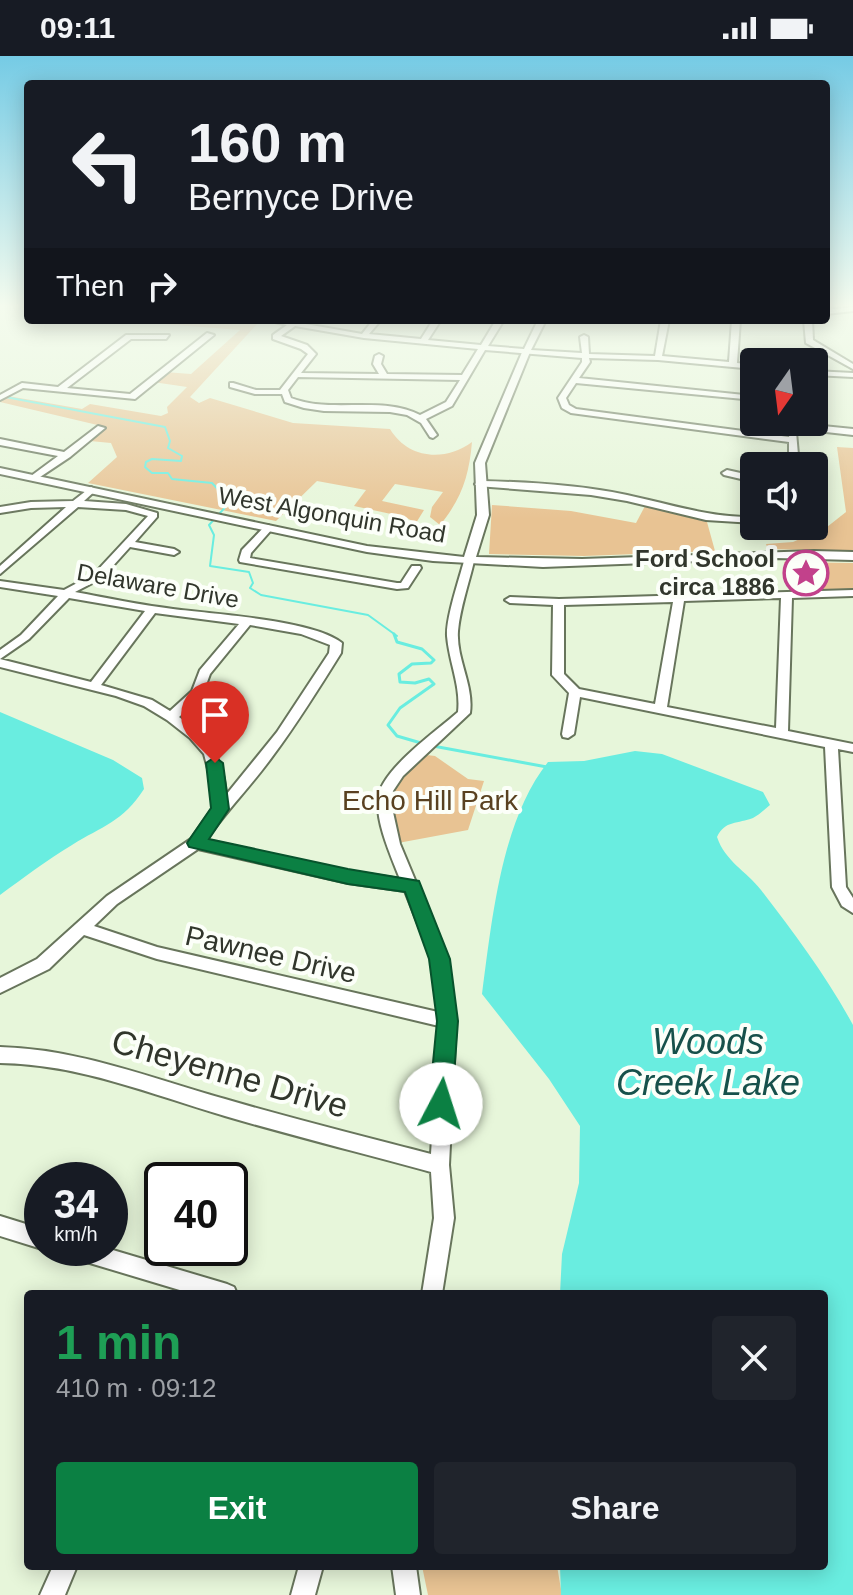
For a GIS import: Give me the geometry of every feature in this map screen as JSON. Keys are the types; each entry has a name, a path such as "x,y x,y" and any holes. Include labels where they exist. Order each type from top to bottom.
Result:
{"main road":[{"path":"469,561 483,515 480,463 516,376"},
{"name":"West Algonquin Road","path":"0,471 367,549 469,561 542,563 784,555 853,556"}],"street":[{"path":"60,389 77,376"},
{"path":"0,382 132,397 155,376"},
{"path":"284,392 295,376"},
{"path":"306,376 343,379 384,376"},
{"path":"421,418 449,404 465,378 441,376"},
{"path":"569,409 562,398 576,376"},
{"path":"574,380 740,397"},
{"path":"3,396 22,385"},
{"path":"233,385 255,392 284,392"},
{"path":"284,392 288,400 309,408 385,409 421,418 433,435"},
{"path":"557,412 569,409 595,417 793,440"},
{"path":"34,478 101,428"},
{"path":"828,429 853,432"},
{"path":"793,436 793,452"},
{"path":"0,442 67,455"},
{"path":"727,473 740,476"},
{"path":"480,484 605,495 711,518 740,519"},
{"path":"0,571 91,490"},
{"path":"0,655 25,637 68,592 95,579 153,517 149,511 73,503 2,508"},
{"path":"268,528 246,552 244,560 397,586 406,583 416,568"},
{"path":"127,544 174,552"},
{"path":"433,1290 444,1218 440,1165 448,1021 440,959 393,844 384,803 390,785 414,758 458,721 466,705 452,632 453,617 469,561"},
{"name":"Delaware Drive","path":"0,584 68,592 152,609 308,633 332,640 337,648 335,653 253,776 220,809"},
{"path":"510,600 559,602 853,593"},
{"path":"782,735 787,595"},
{"path":"661,708 679,599"},
{"path":"559,602 558,675 575,692 853,748"},
{"path":"94,686 152,609"},
{"path":"171,717 198,693 204,673 246,623"},
{"path":"0,663 140,700 171,717 195,735 210,753 218,780 220,809 196,843 112,900 85,929 43,964 0,986"},
{"path":"568,734 575,692"},
{"path":"831,745 839,887 853,907"},
{"path":"196,843 348,877 412,886"},
{"name":"Pawnee Drive","path":"85,929 157,953 448,1021"},
{"name":"Cheyenne Drive","path":"0,1055 32,1054 70,1059 225,1108 440,1165"},
{"path":"0,1226 24,1233"},
{"path":"122,1266 181,1288"},
{"path":"52,1595 63,1570"},
{"path":"303,1595 310,1570"},
{"path":"405,1570 408,1595"}],"green space":[{"path":"160,376 210,376 190,397 199,403 210,398 293,423 390,429 398,439 417,452 450,453 472,442 469,466 459,496 440,525 430,517 432,507 443,492 395,484 382,501 424,510 416,523 405,517 354,506 366,490 317,481 276,521 88,483 117,457 111,443 90,441 106,427 0,402 8,396 82,409 90,404 161,416 168,413 167,407 187,387 153,382"},
{"path":"837,447 853,448 853,551 768,549 766,544 828,540 828,526 846,512"},
{"path":"492,505 571,511 636,523 645,506 707,522 715,551 584,556 489,554"},
{"path":"784,562 853,563 853,592 803,592"},
{"name":"Echo Hill Park","path":"427,755 435,756 468,779 484,781 468,830 398,843 389,796 400,778"},
{"path":"423,1570 558,1570 562,1595 428,1595"}],"water":[{"path":"0,712 113,760 142,778 144,789 120,816 53,857 0,895"},
{"name":"Woods Creek Lake","path":"635,751 662,754 763,792 770,805 753,818 728,825 717,837 725,853 761,890 798,939 853,1025 853,1595 561,1595 560,1570 828,1570 828,1290 560,1290 562,1254 579,1183 580,1126 549,1079 482,994 501,872 519,813 548,762 584,761"}],"waterway":[{"path":"0,396 165,427 170,441 168,448 182,456 181,461 152,459 146,462 145,467 152,473 168,473 172,479 212,483 230,502 209,525 214,535 210,566 249,572 253,583 250,588 261,595 368,615 397,636"},
{"path":"394,634 397,642 422,649 434,660 431,663 412,664 399,674 400,682 415,683 429,679 434,684 400,708 388,725 397,736 421,743"},
{"path":"433,746 547,767"}],"place":[{"name":"Ford School circa 1886","path":"806,573"}],"route":[{"path":"215,763 220,809 196,843 348,877 412,886 440,959 448,1021 441,1104"}]}
